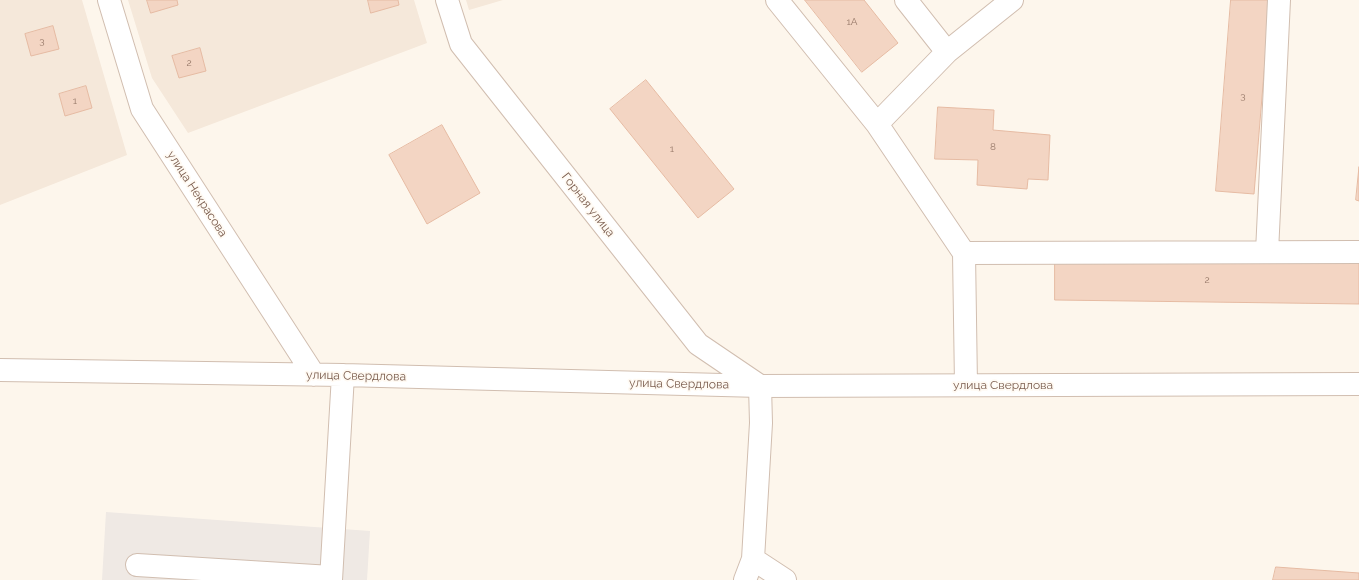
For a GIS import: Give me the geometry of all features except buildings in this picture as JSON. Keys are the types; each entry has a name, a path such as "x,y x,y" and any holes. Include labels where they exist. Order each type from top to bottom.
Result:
{"street":[{"name":"улица Некрасова","path":"109,0 142,109 314,375"},
{"name":"Горная улица","path":"447,0 461,44 698,344 760,386"},
{"path":"777,0 877,124 964,253 966,385"},
{"path":"906,0 948,52"},
{"path":"877,124 948,52 1012,0"},
{"path":"1267,252 1278,0"},
{"path":"964,253 1359,252"},
{"name":"улица Свердлова","path":"0,370 343,375 760,386 1359,384"},
{"path":"137,566 331,578 343,375"},
{"path":"745,580 753,559 761,423 760,386"},
{"path":"753,559 785,580"}],"shaded area":[{"path":"0,0 82,0 127,155 0,205"},
{"path":"128,0 414,0 427,43 188,133 152,78"},
{"path":"466,0 503,0 469,10"},
{"path":"106,512 370,531 367,580 102,580"}]}
